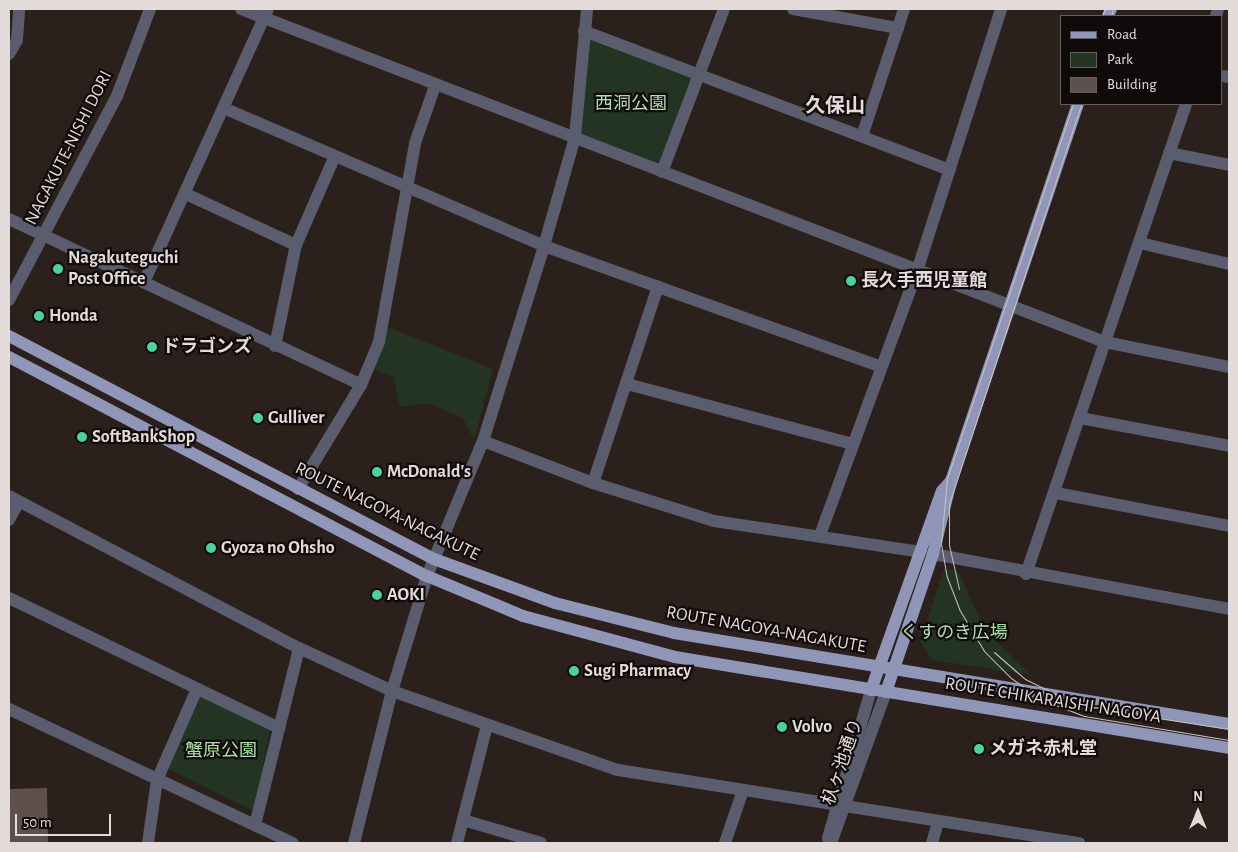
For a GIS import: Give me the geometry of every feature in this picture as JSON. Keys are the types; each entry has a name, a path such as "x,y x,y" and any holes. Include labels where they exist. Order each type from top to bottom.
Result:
{"main road":[{"path":"886,692 894,671 927,553 1078,105"},
{"name":"ROUTE NAGOYA-NAGAKUTE","path":"9,336 434,559 603,617 894,671"},
{"name":"ROUTE NAGOYA-NAGAKUTE","path":"9,357 427,576 523,616 600,639 675,657 871,690"},
{"path":"871,690 878,667 927,553"},
{"name":"ROUTE CHIKARAISHI-NAGOYA","path":"894,671 1229,724"},
{"name":"ROUTE CHIKARAISHI-NAGOYA","path":"871,690 1229,748"}],"street":[{"path":"9,54 16,40 19,9"},
{"name":"NAGAKUTE-NISHI DORI","path":"9,300 117,96 150,9"},
{"path":"241,9 268,13 435,86 574,137 1105,342 1229,368"},
{"path":"354,843 392,691 427,576 483,441 544,246 574,137 587,9"},
{"path":"662,172 724,9"},
{"path":"793,9 898,28"},
{"path":"862,136 904,9"},
{"path":"820,535 880,366 917,271 1001,9"},
{"path":"145,280 226,109 268,13"},
{"path":"584,31 949,170"},
{"path":"298,489 361,385 379,342 415,143 435,86"},
{"path":"1026,574 1056,493 1186,105"},
{"path":"226,109 406,190 544,246 880,366"},
{"path":"1169,153 1229,165"},
{"path":"275,346 296,245 334,158"},
{"path":"186,194 296,245"},
{"path":"9,219 45,233 145,280 275,346 361,385"},
{"path":"1140,243 1229,264"},
{"path":"593,483 658,286"},
{"path":"626,384 852,444"},
{"path":"1080,418 1229,446"},
{"path":"483,441 593,483 714,522 820,535 927,553 1026,574 1229,609"},
{"path":"1056,493 1229,526"},
{"path":"9,520 14,499 299,648 392,691 618,770 1079,843"},
{"path":"9,598 279,728"},
{"path":"255,826 299,648"},
{"path":"148,843 157,780 197,689"},
{"name":"杁ヶ池通り","path":"827,843 835,803 871,690"},
{"name":"杁ヶ池通り","path":"831,843 848,805 886,692"},
{"path":"9,709 293,843"},
{"path":"457,843 486,725"},
{"path":"726,843 743,790"},
{"path":"463,820 541,843"},
{"path":"932,843 938,822"}],"green space":[{"name":"西洞公園","path":"589,38 694,76 661,167 581,134"},
{"path":"387,327 493,369 474,440 463,418 428,403 399,407 394,377 372,369"},
{"name":"くすのき広場","path":"944,569 958,571 986,632 1031,675 932,660 920,642"},
{"name":"蟹原公園","path":"200,695 270,729 254,811 168,769"}],"building":[{"path":"47,788 48,843 9,843 9,789"}],"tram line":[{"path":"1102,15 1105,9"},
{"path":"1111,15 1113,9"},
{"path":"1073,105 947,479 941,544 947,577 959,609 984,651 1011,678 1043,700 1084,716 1229,740"},
{"path":"959,589 949,545 949,504 1081,105"},
{"path":"994,652 1025,679 1080,706 1229,729"}],"place":[{"name":"Nagakuteguchi Post Office","path":"58,269"},
{"name":"長久手西児童館","path":"851,281"},
{"name":"Honda","path":"39,316"},
{"name":"ドラゴンズ","path":"152,347"},
{"name":"Gulliver","path":"258,418"},
{"name":"SoftBankShop","path":"82,437"},
{"name":"McDonald's","path":"377,472"},
{"name":"Gyoza no Ohsho","path":"211,548"},
{"name":"AOKI","path":"377,595"},
{"name":"Sugi Pharmacy","path":"574,671"},
{"name":"Volvo","path":"782,727"},
{"name":"メガネ赤札堂","path":"979,749"}],"district":[{"name":"久保山","path":"835,106"}]}
